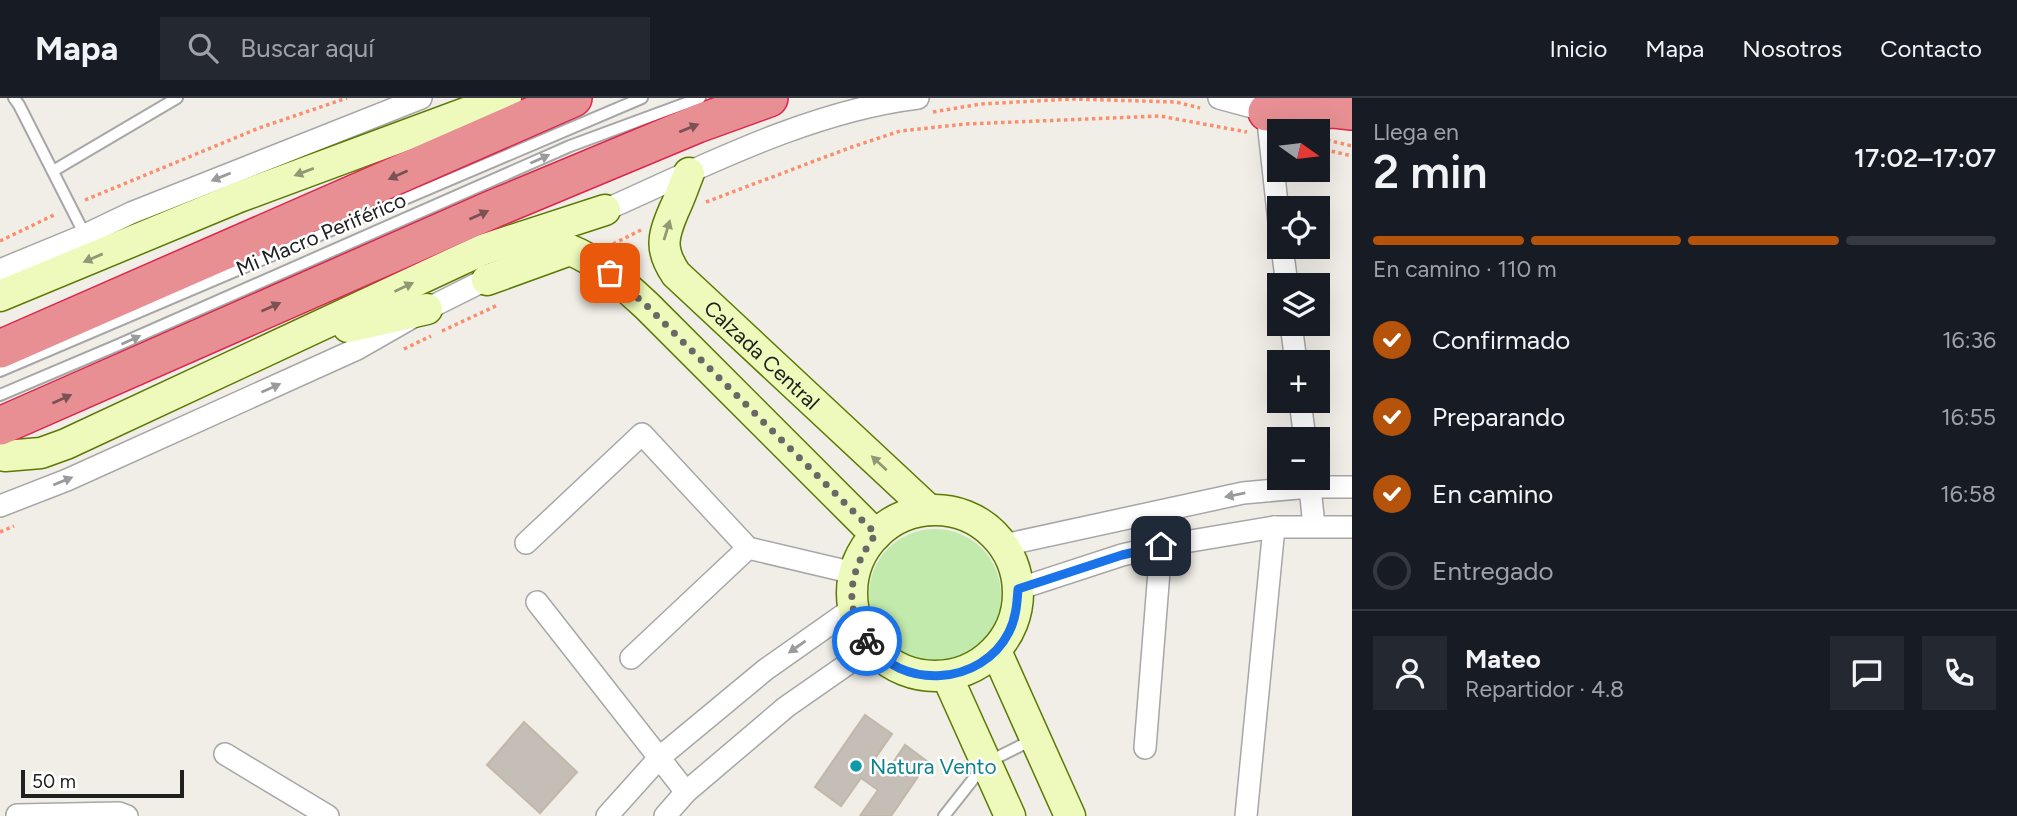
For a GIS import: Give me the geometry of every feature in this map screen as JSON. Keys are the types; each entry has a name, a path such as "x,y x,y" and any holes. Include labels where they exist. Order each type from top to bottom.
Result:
{"highway":[{"path":"0,349 573,98"},
{"path":"3,441 480,215 697,124 769,98"},
{"path":"1267,111 1352,111"}],"street":[{"path":"0,270 131,213 421,98"},
{"path":"0,296 239,197 506,98"},
{"path":"3,441 41,453 66,444 482,250 605,210 744,149 816,122 896,101 925,105"},
{"path":"1211,103 1267,111 1352,130"},
{"path":"1267,111 1276,196"},
{"name":"Calzada Central","path":"689,173 664,242 665,254 676,274 929,510"},
{"path":"0,506 67,480 357,349 427,309 487,280 605,210"},
{"path":"487,280 569,250 587,257 610,273 647,306 876,534"},
{"path":"647,306 645,288 650,279 666,272 676,274"},
{"path":"274,348 366,322 427,309"},
{"path":"526,543 642,433 748,548 855,573"},
{"path":"1330,484 1352,487"},
{"path":"1004,545 1267,490"},
{"path":"1311,490 1314,526"},
{"path":"929,510 958,512 983,524 1004,545 1014,566 1018,589 1017,611 1009,633 996,651 974,667 947,676 919,675 893,666 872,647 860,629 853,608 855,573 863,552 876,534 891,522 910,513 929,510"},
{"path":"1246,816 1274,527"},
{"path":"1018,589 1122,555 1161,546 1274,527 1352,527"},
{"path":"1145,748 1161,546"},
{"path":"631,658 748,548"},
{"path":"537,602 686,792"},
{"path":"607,816 660,757 765,670 853,608"},
{"path":"665,816 686,792 786,707 872,647"},
{"path":"996,651 1070,816"},
{"path":"947,676 1010,816"},
{"path":"225,754 328,816"},
{"path":"17,815 119,813 127,816"}],"lane":[{"path":"13,98 54,171 85,235"},
{"path":"54,171 177,98"},
{"name":"Mi Macro Periférico","path":"0,371 642,98"},
{"path":"0,395 570,146 699,98"},
{"path":"944,816 986,763 1035,739"}],"path":[{"path":"0,241 93,196 259,128 347,98"},
{"path":"925,105 1072,99 1211,103"},
{"path":"1330,140 1352,146"},
{"path":"1330,151 1352,156"}],"green space":[{"path":"935,529 960,534 982,548 996,570 1001,595 996,620 982,642 960,656 935,661 910,656 888,642 874,620 869,595 874,570 888,548 910,534"}],"building":[{"name":"Natura Vento","path":"865,715 892,734 874,760 888,770 905,745 928,762 891,816 860,816 878,790 861,778 841,806 815,787"},
{"path":"524,722 577,772 540,813 487,765"}],"way so far":[{"path":"610,273 647,306 876,534 863,552 852,590 853,608 867,641"}],"place":[{"name":"Natura Vento","path":"856,766"}],"route":[{"path":"867,641 893,666 919,675 947,676 974,667 996,651 1009,633 1017,611 1018,589 1122,555 1161,546"}]}
